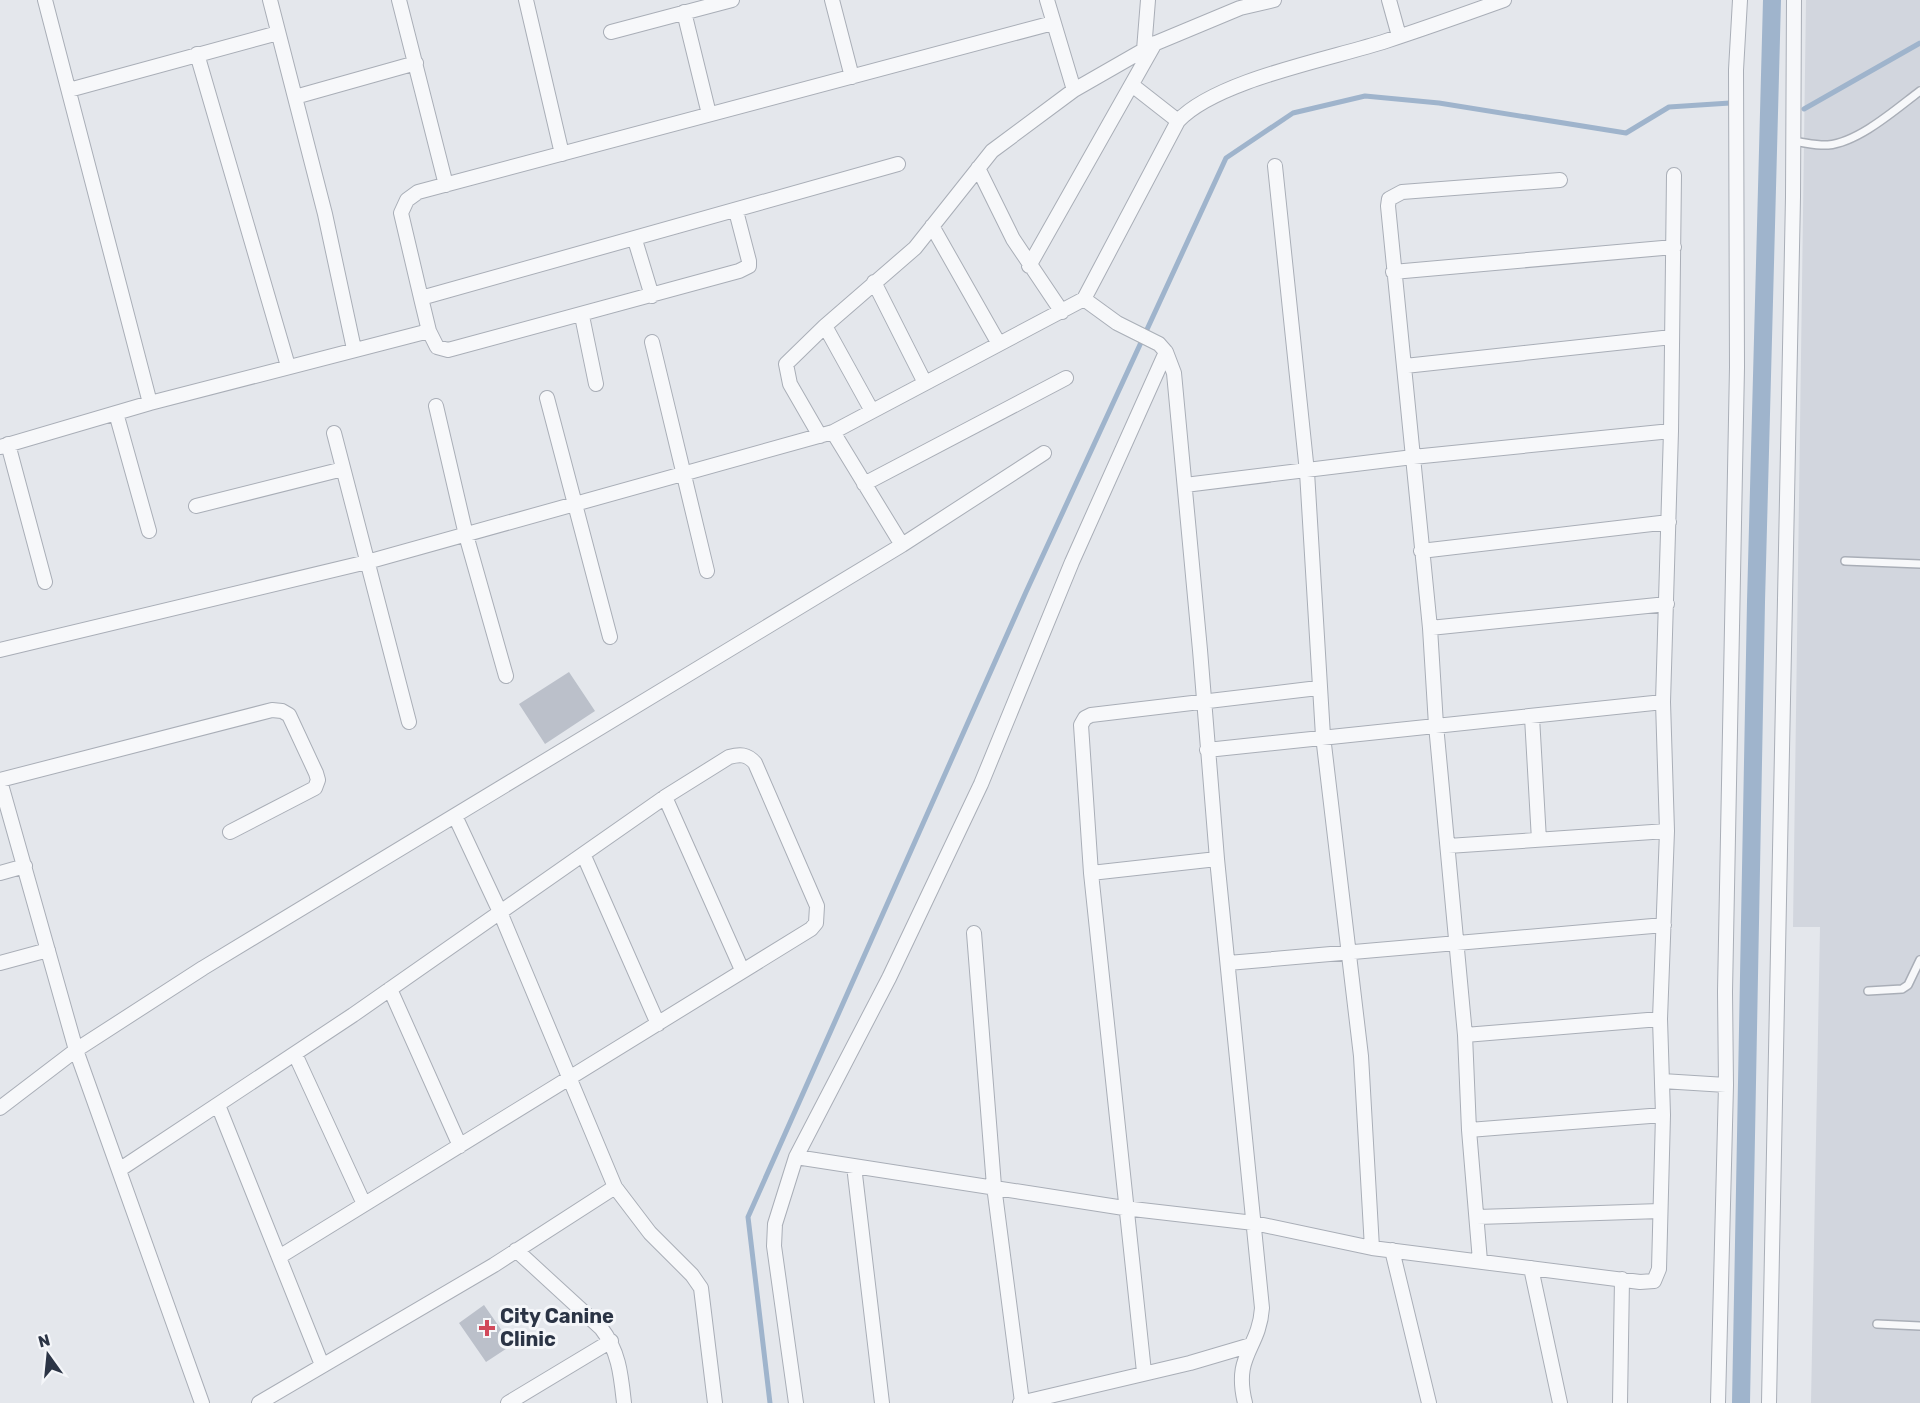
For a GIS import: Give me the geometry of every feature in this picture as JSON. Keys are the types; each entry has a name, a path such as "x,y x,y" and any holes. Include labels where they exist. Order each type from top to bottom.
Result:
{"street":[{"path":"45,0 150,403"},
{"path":"270,0 325,214 354,349"},
{"path":"399,0 446,185"},
{"path":"526,0 562,154"},
{"path":"611,32 732,0"},
{"path":"832,0 852,77"},
{"path":"1047,0 1074,90"},
{"path":"1029,266 1132,85 1150,46 1148,0"},
{"path":"902,545 864,484 790,384 786,364 825,326 915,248 992,150 1074,90 1150,46 1238,4 1274,0"},
{"path":"1389,0 1399,36"},
{"path":"0,650 367,562 826,434 1084,299 1178,121 1189,109 1207,98 1241,85 1399,36 1504,0"},
{"path":"1718,1403 1726,1085 1725,992 1737,367 1736,70 1740,0"},
{"path":"1769,1403 1793,197 1791,141 1794,0"},
{"path":"684,12 709,114"},
{"path":"736,211 749,266 739,271 582,316 448,350 437,347 429,331 403,221 403,206 411,195 1053,23"},
{"path":"69,90 278,33"},
{"path":"197,54 288,366"},
{"path":"295,97 416,63"},
{"path":"1132,85 1178,121"},
{"path":"421,298 635,240 898,164"},
{"path":"1275,166 1306,472 1318,688 1361,1056 1372,1248"},
{"path":"978,168 988,192 1029,266 1062,312"},
{"path":"796,1157 1124,1208 1254,1223 1372,1248 1649,1282 1658,1276 1663,1115 1660,1019 1667,831 1663,702 1671,431 1674,175"},
{"path":"1480,1261 1469,1130 1465,1035 1436,725 1430,628 1388,206 1394,195 1402,192 1560,180"},
{"path":"932,226 999,344"},
{"path":"635,240 652,296"},
{"path":"1393,272 1674,247"},
{"path":"874,282 924,383"},
{"path":"1084,299 1117,323 1162,348 1174,373 1217,859 1262,1308 1261,1322 1240,1368 1245,1403"},
{"path":"582,316 596,384"},
{"path":"825,326 872,411"},
{"path":"45,582 4,446 150,403 429,331"},
{"path":"1405,366 1672,337"},
{"path":"652,342 686,473 707,571"},
{"path":"796,1403 774,1246 775,1224 796,1157 889,978 981,784 1162,348"},
{"path":"864,484 1066,378"},
{"path":"547,398 573,504 610,637"},
{"path":"436,406 465,535 506,676"},
{"path":"116,413 149,531"},
{"path":"1185,485 1306,472 1413,457 1671,431"},
{"path":"334,433 409,722"},
{"path":"0,1108 76,1050 203,968 902,545 1044,453"},
{"path":"196,506 344,469"},
{"path":"1421,550 1669,522"},
{"path":"1430,628 1667,604"},
{"path":"1144,1372 1124,1208 1091,873 1080,735 1085,718 1091,715 1318,688"},
{"path":"1207,750 1663,702"},
{"path":"202,1403 76,1050 0,781 272,710 282,711 289,716 316,773 318,780 315,788 230,832"},
{"path":"1532,717 1539,840"},
{"path":"119,1170 295,1054 584,856 665,797 729,757 739,754 749,756 755,763 818,913 816,923 811,929 279,1257"},
{"path":"665,797 742,970"},
{"path":"455,816 500,912 615,1187 650,1233 692,1275 700,1288 715,1403"},
{"path":"1448,846 1667,831"},
{"path":"584,856 658,1024"},
{"path":"1091,873 1217,859"},
{"path":"0,873 25,866"},
{"path":"1228,963 1664,925"},
{"path":"974,933 994,1186 1021,1403 1056,1399 1144,1372 1190,1363 1251,1345"},
{"path":"0,963 48,950"},
{"path":"390,989 460,1146"},
{"path":"1465,1035 1660,1019"},
{"path":"295,1054 364,1204"},
{"path":"1662,1082 1726,1085"},
{"path":"218,1105 322,1365"},
{"path":"1469,1130 1663,1115"},
{"path":"854,1166 882,1403"},
{"path":"259,1403 516,1250 615,1187"},
{"path":"1477,1217 1660,1211"},
{"path":"516,1250 601,1328 611,1341 621,1371 624,1403"},
{"path":"1392,1250 1428,1403"},
{"path":"1531,1268 1560,1403"},
{"path":"1620,1403 1622,1279"},
{"path":"508,1403 525,1398 611,1341"}],"lane":[{"path":"1791,141 1827,145 1838,142 1887,115 1920,91"},
{"path":"1845,561 1920,564"},
{"path":"1868,991 1902,989 1908,985 1920,960"},
{"path":"1877,1324 1920,1326"}],"shaded area":[{"path":"1806,0 1920,0 1920,1403 1811,1403 1820,927 1793,927"}],"building":[{"path":"569,672 595,711 545,744 519,704"},
{"path":"484,1305 512,1345 486,1362 459,1323"}],"waterway":[{"path":"1741,1403 1756,602 1772,0"},
{"path":"1804,109 1920,43"},
{"path":"770,1403 748,1217 1026,592 1226,158 1293,113 1365,96 1439,103 1626,133 1669,107 1730,103"}],"place":[{"name":"City Canine Clinic","path":"487,1328"}]}
